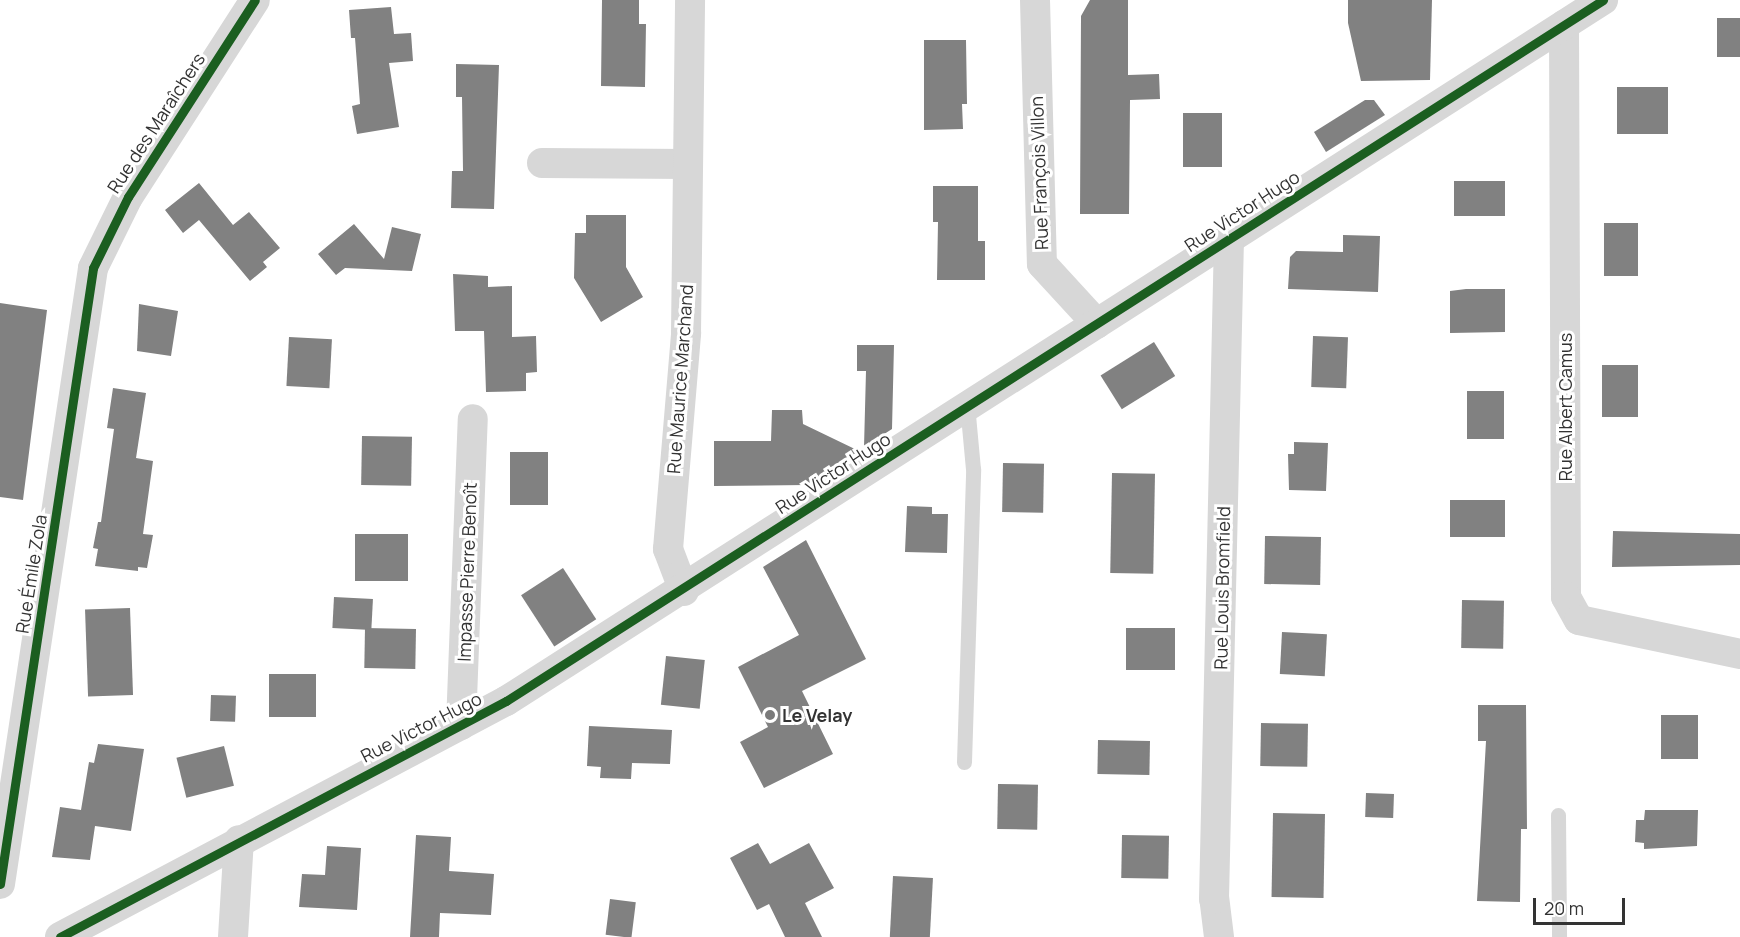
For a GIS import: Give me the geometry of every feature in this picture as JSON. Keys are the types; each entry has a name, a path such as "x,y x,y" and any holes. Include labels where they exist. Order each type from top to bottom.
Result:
{"street":[{"name":"Rue des Maraîchers","path":"93,268 128,196 255,0"},
{"name":"Rue Maurice Marchand","path":"684,591 668,549 686,333 690,0"},
{"name":"Rue François Villon","path":"1035,0 1042,264 1097,324"},
{"name":"Rue Victor Hugo","path":"60,937 239,840 506,701 684,591 967,404 1097,324 1603,0"},
{"name":"Rue Albert Camus","path":"1564,25 1566,597 1579,620 1740,654"},
{"path":"542,163 688,164"},
{"name":"Rue Louis Bromfield","path":"1219,937 1214,900 1229,238"},
{"name":"Rue Émile Zola","path":"0,884 93,268"},
{"name":"Impasse Pierre Benoît","path":"461,725 473,419"},
{"path":"232,937 239,840"}],"lane":[{"path":"964,762 973,469 967,404"},
{"path":"1558,815 1558,937"}],"building":[{"path":"602,0 639,0 639,24 646,24 645,87 601,86"},
{"path":"1090,0 1128,0 1128,75 1159,74 1160,99 1130,100 1129,214 1080,214 1081,16"},
{"path":"1348,0 1432,0 1430,80 1361,81 1348,23"},
{"path":"391,7 394,34 411,33 413,61 389,63 399,127 357,134 352,106 360,104 355,38 351,38 349,10"},
{"path":"1717,18 1740,18 1740,57 1717,57"},
{"path":"924,40 966,40 967,104 962,104 963,129 924,130"},
{"path":"456,64 499,65 494,209 451,208 452,171 463,171 462,97 456,97"},
{"path":"1617,87 1668,87 1668,134 1617,134"},
{"path":"1365,100 1374,100 1385,115 1326,152 1314,132"},
{"path":"1183,113 1222,113 1222,167 1183,167"},
{"path":"1454,181 1505,181 1505,216 1454,216"},
{"path":"199,183 233,225 249,212 280,248 263,262 267,267 250,281 199,220 183,233 165,210"},
{"path":"933,186 978,186 978,241 985,241 985,280 937,280 938,222 933,222"},
{"path":"586,215 626,215 626,267 643,297 601,322 574,278 575,233 586,233"},
{"path":"1604,223 1638,223 1638,276 1604,276"},
{"path":"354,224 384,259 392,227 421,234 412,271 345,268 336,275 318,254"},
{"path":"1343,235 1380,236 1378,292 1288,289 1290,257 1296,251 1343,252"},
{"path":"453,274 488,276 488,287 512,286 512,337 536,336 537,372 526,373 526,391 486,392 484,331 455,331"},
{"path":"1505,289 1505,332 1450,333 1450,291"},
{"path":"0,303 47,310 23,500 0,497"},
{"path":"139,304 178,311 171,356 137,351"},
{"path":"1313,336 1348,337 1346,388 1311,387"},
{"path":"289,337 332,339 329,388 286,386"},
{"path":"1154,342 1175,376 1122,409 1101,375"},
{"path":"857,345 894,345 892,429 864,447 866,371 857,371"},
{"path":"1602,365 1638,365 1638,417 1602,417"},
{"path":"113,388 146,393 136,458 153,461 143,534 153,535 147,568 138,567 138,571 95,566 98,549 93,548 98,522 101,522 114,429 107,428"},
{"path":"1467,391 1504,391 1504,439 1467,439"},
{"path":"772,410 802,410 803,424 859,451 806,485 714,486 714,441 771,441"},
{"path":"362,436 412,437 411,486 361,485"},
{"path":"1294,442 1328,443 1326,491 1289,490 1288,454 1294,454"},
{"path":"510,452 548,452 548,505 510,505"},
{"path":"1003,463 1044,464 1043,513 1002,512"},
{"path":"1112,473 1155,474 1153,574 1110,573"},
{"path":"1450,500 1505,500 1505,537 1450,537"},
{"path":"907,506 932,507 932,514 948,514 947,553 905,552"},
{"path":"1613,531 1740,534 1740,565 1612,567"},
{"path":"355,534 408,534 408,581 355,581"},
{"path":"1265,536 1321,537 1320,585 1264,584"},
{"path":"806,540 866,659 802,691 833,754 764,788 740,742 768,727 738,667 799,635 763,567"},
{"path":"563,568 596,619 554,646 521,595"},
{"path":"334,597 373,599 371,630 332,628"},
{"path":"1462,600 1504,601 1503,649 1461,648"},
{"path":"130,608 133,695 88,697 85,610"},
{"path":"365,628 416,629 415,669 364,668"},
{"path":"1126,628 1175,628 1175,670 1126,670"},
{"path":"1282,632 1327,634 1325,676 1280,674"},
{"path":"666,656 705,660 700,709 661,705"},
{"path":"269,674 316,674 316,717 269,717"},
{"path":"211,695 236,696 235,722 210,721"},
{"path":"1478,705 1526,705 1527,829 1521,829 1520,902 1477,901 1486,741 1478,741"},
{"path":"1661,715 1698,715 1698,759 1661,759"},
{"path":"1261,723 1308,724 1307,767 1260,766"},
{"path":"589,726 672,730 670,764 632,763 631,779 600,778 601,767 587,766"},
{"path":"1098,740 1150,741 1149,775 1097,774"},
{"path":"98,744 144,749 131,831 95,826 90,860 52,857 60,807 81,810 89,762 94,763"},
{"path":"224,746 234,786 186,798 176,758"},
{"path":"998,784 1038,785 1037,830 997,829"},
{"path":"1366,793 1394,794 1393,818 1365,817"},
{"path":"1645,810 1698,810 1697,846 1644,849 1644,843 1635,842 1636,820 1644,820"},
{"path":"1273,813 1325,814 1324,898 1272,897"},
{"path":"416,835 451,837 449,871 494,874 491,915 440,913 439,937 410,937"},
{"path":"1122,835 1169,836 1168,879 1121,878"},
{"path":"758,843 770,864 809,843 834,888 805,903 822,937 785,937 769,904 757,910 730,858"},
{"path":"327,846 361,848 357,910 299,907 302,874 325,875"},
{"path":"893,876 933,878 930,937 890,937"},
{"path":"610,899 636,902 632,937 606,935"}],"cycle path":[{"path":"0,884 93,268 128,197 255,0"},
{"path":"60,937 506,701 1603,0"}],"place":[{"name":"Le Velay","path":"770,715"}]}
